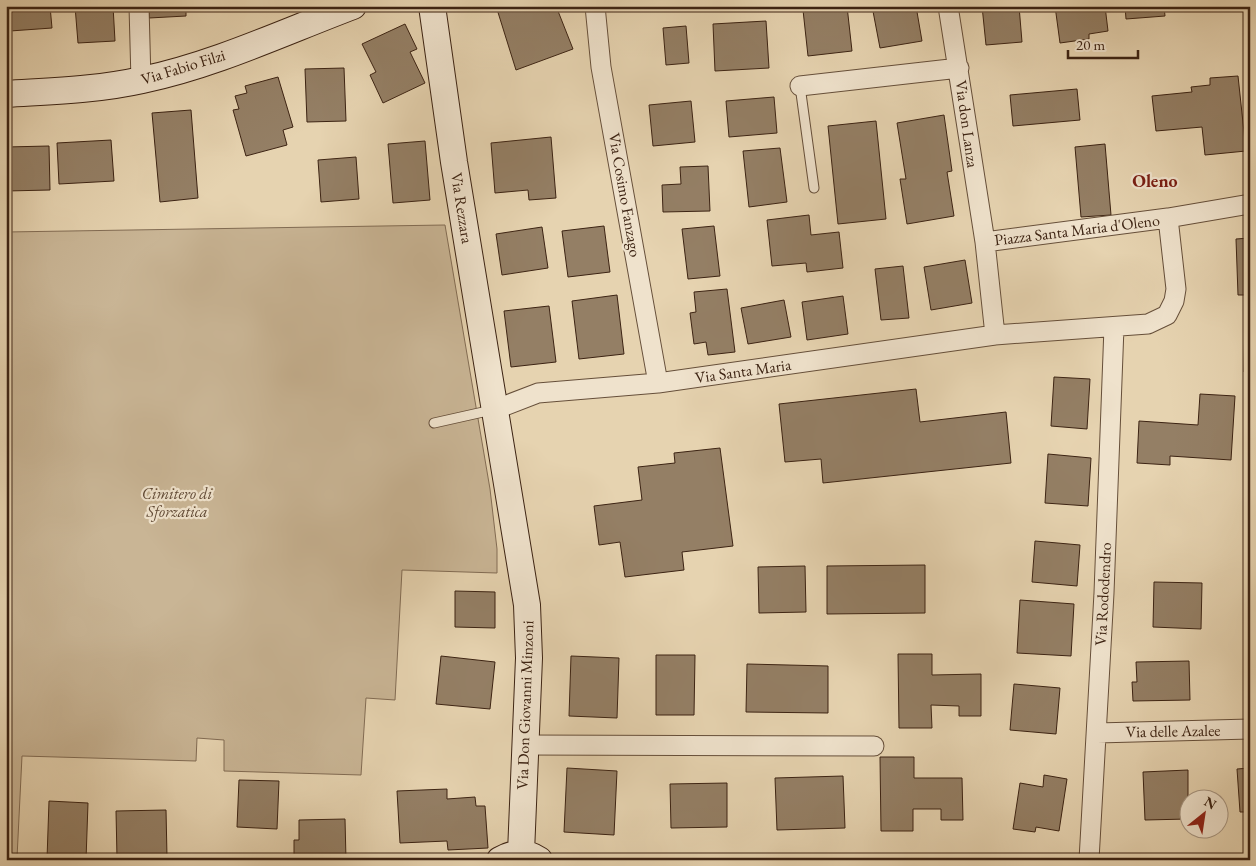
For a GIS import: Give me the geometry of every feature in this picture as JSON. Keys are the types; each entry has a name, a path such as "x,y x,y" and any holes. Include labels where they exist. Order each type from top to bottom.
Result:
{"street":[{"path":"139,6 141,81"},
{"name":"Via Fabio Filzi","path":"6,94 102,87 141,81 199,64 353,6"},
{"name":"Via Rezzara","path":"432,6 494,410"},
{"name":"Via Cosimo Fanzago","path":"595,6 602,67 658,383"},
{"name":"Via don Lanza","path":"948,6 985,242"},
{"path":"800,86 958,68"},
{"path":"1168,218 1250,204"},
{"name":"Piazza Santa Maria d'Oleno","path":"1168,218 1176,289 1172,308 1160,320 1148,324 1114,328 995,335 985,242 1168,218"},
{"name":"Via Rododendro","path":"1089,860 1097,734 1114,328"},
{"name":"Via Santa Maria","path":"494,410 538,393 658,383 995,335"},
{"name":"Via Don Giovanni Minzoni","path":"494,410 522,570 529,624 520,858"},
{"name":"Via delle Azalee","path":"1097,734 1250,729"},
{"path":"524,745 874,746"}],"lane":[{"path":"800,86 814,188"},
{"path":"434,423 494,410"}],"green space":[{"name":"Cimitero di Sforzatica","path":"445,225 490,489 497,549 497,573 402,570 395,700 366,698 361,775 224,771 224,740 197,738 196,761 22,756 17,858 6,857 6,232"}],"building":[{"path":"8,6 50,6 52,28 10,31"},
{"path":"75,6 113,6 115,41 78,43"},
{"path":"149,6 186,6 186,16 149,18"},
{"path":"205,6 245,6 245,8 206,11"},
{"path":"496,6 556,6 573,49 516,70"},
{"path":"847,6 852,51 808,56 803,10"},
{"path":"872,6 916,6 922,41 880,48"},
{"path":"982,6 1019,6 1022,42 986,45"},
{"path":"1055,6 1105,6 1108,31 1089,34 1089,39 1060,43"},
{"path":"1125,6 1164,6 1165,16 1126,19"},
{"path":"766,21 769,68 715,71 713,24"},
{"path":"405,24 417,49 410,52 425,83 383,103 370,75 376,72 362,44"},
{"path":"686,26 689,63 666,65 663,28"},
{"path":"344,68 346,121 307,122 305,69"},
{"path":"1238,76 1246,151 1205,155 1202,127 1156,131 1152,96 1192,92 1191,87 1210,85 1210,78"},
{"path":"278,77 293,127 283,130 287,145 246,156 233,110 239,109 235,96 247,93 245,86"},
{"path":"1077,89 1080,120 1013,126 1010,95"},
{"path":"774,97 777,133 729,137 726,101"},
{"path":"691,101 695,142 653,146 649,105"},
{"path":"191,110 198,198 160,202 152,113"},
{"path":"944,115 952,171 947,172 954,216 907,224 900,179 906,179 897,123"},
{"path":"876,121 886,219 838,224 828,126"},
{"path":"551,137 556,198 529,200 528,190 495,193 491,143"},
{"path":"111,140 114,181 59,184 57,143"},
{"path":"425,141 430,200 393,203 388,144"},
{"path":"1105,144 1111,215 1081,217 1075,147"},
{"path":"49,146 50,190 6,191 6,147"},
{"path":"780,148 787,202 749,207 743,151"},
{"path":"356,157 359,199 321,202 318,160"},
{"path":"708,166 710,211 663,212 662,185 681,184 680,167"},
{"path":"809,215 811,235 839,232 843,268 807,272 806,263 772,266 767,220"},
{"path":"604,226 610,272 568,277 562,231"},
{"path":"714,226 720,276 688,279 682,229"},
{"path":"542,227 548,268 502,275 496,234"},
{"path":"1250,238 1250,295 1238,295 1236,239"},
{"path":"965,260 972,303 931,310 924,267"},
{"path":"903,266 909,318 881,320 875,269"},
{"path":"727,289 735,352 708,355 706,342 694,344 690,313 696,312 694,292"},
{"path":"617,295 624,354 579,359 572,301"},
{"path":"843,296 848,334 807,340 802,302"},
{"path":"784,300 791,337 748,344 741,308"},
{"path":"549,306 556,362 511,367 504,311"},
{"path":"1245,314 1250,314 1250,372 1244,372"},
{"path":"1054,377 1090,379 1087,429 1051,426"},
{"path":"916,389 920,422 1006,412 1011,463 823,483 821,459 785,462 779,404"},
{"path":"1200,394 1235,396 1231,460 1170,456 1170,465 1137,463 1139,421 1198,425"},
{"path":"720,448 733,546 682,552 684,570 625,577 620,542 599,545 594,506 642,500 638,467 675,463 674,453"},
{"path":"1048,454 1091,458 1088,506 1045,503"},
{"path":"1035,541 1080,545 1077,586 1032,582"},
{"path":"925,565 925,613 827,614 827,566"},
{"path":"805,566 806,612 759,613 758,567"},
{"path":"1154,582 1202,583 1201,629 1153,627"},
{"path":"455,591 495,592 495,628 455,627"},
{"path":"1020,600 1074,604 1071,656 1017,653"},
{"path":"898,654 932,654 932,675 981,674 981,716 959,716 959,706 931,705 932,728 899,728"},
{"path":"656,655 695,655 694,715 656,715"},
{"path":"441,656 495,662 490,709 436,704"},
{"path":"571,656 619,658 617,718 569,716"},
{"path":"1189,661 1190,700 1133,701 1132,682 1137,682 1136,662"},
{"path":"747,664 828,666 828,713 746,712"},
{"path":"1014,684 1060,688 1056,734 1010,730"},
{"path":"880,757 914,757 914,778 962,778 963,820 941,820 941,809 913,809 913,831 881,831"},
{"path":"567,768 617,771 614,835 564,832"},
{"path":"1250,768 1250,812 1240,812 1237,769"},
{"path":"1188,770 1188,788 1178,788 1178,819 1145,820 1143,772"},
{"path":"1044,775 1067,779 1059,831 1036,827 1035,832 1013,829 1020,783 1043,787"},
{"path":"843,776 845,828 777,830 775,778"},
{"path":"239,780 279,781 277,829 237,827"},
{"path":"727,783 727,827 671,828 670,784"},
{"path":"447,789 447,799 475,797 476,806 485,806 488,848 448,850 447,841 400,843 397,791"},
{"path":"49,801 88,803 86,860 47,859"},
{"path":"166,810 167,857 117,858 116,811"},
{"path":"345,819 346,860 294,860 294,840 299,840 299,820"}],"district":[{"name":"Oleno","path":"1155,180"}]}
